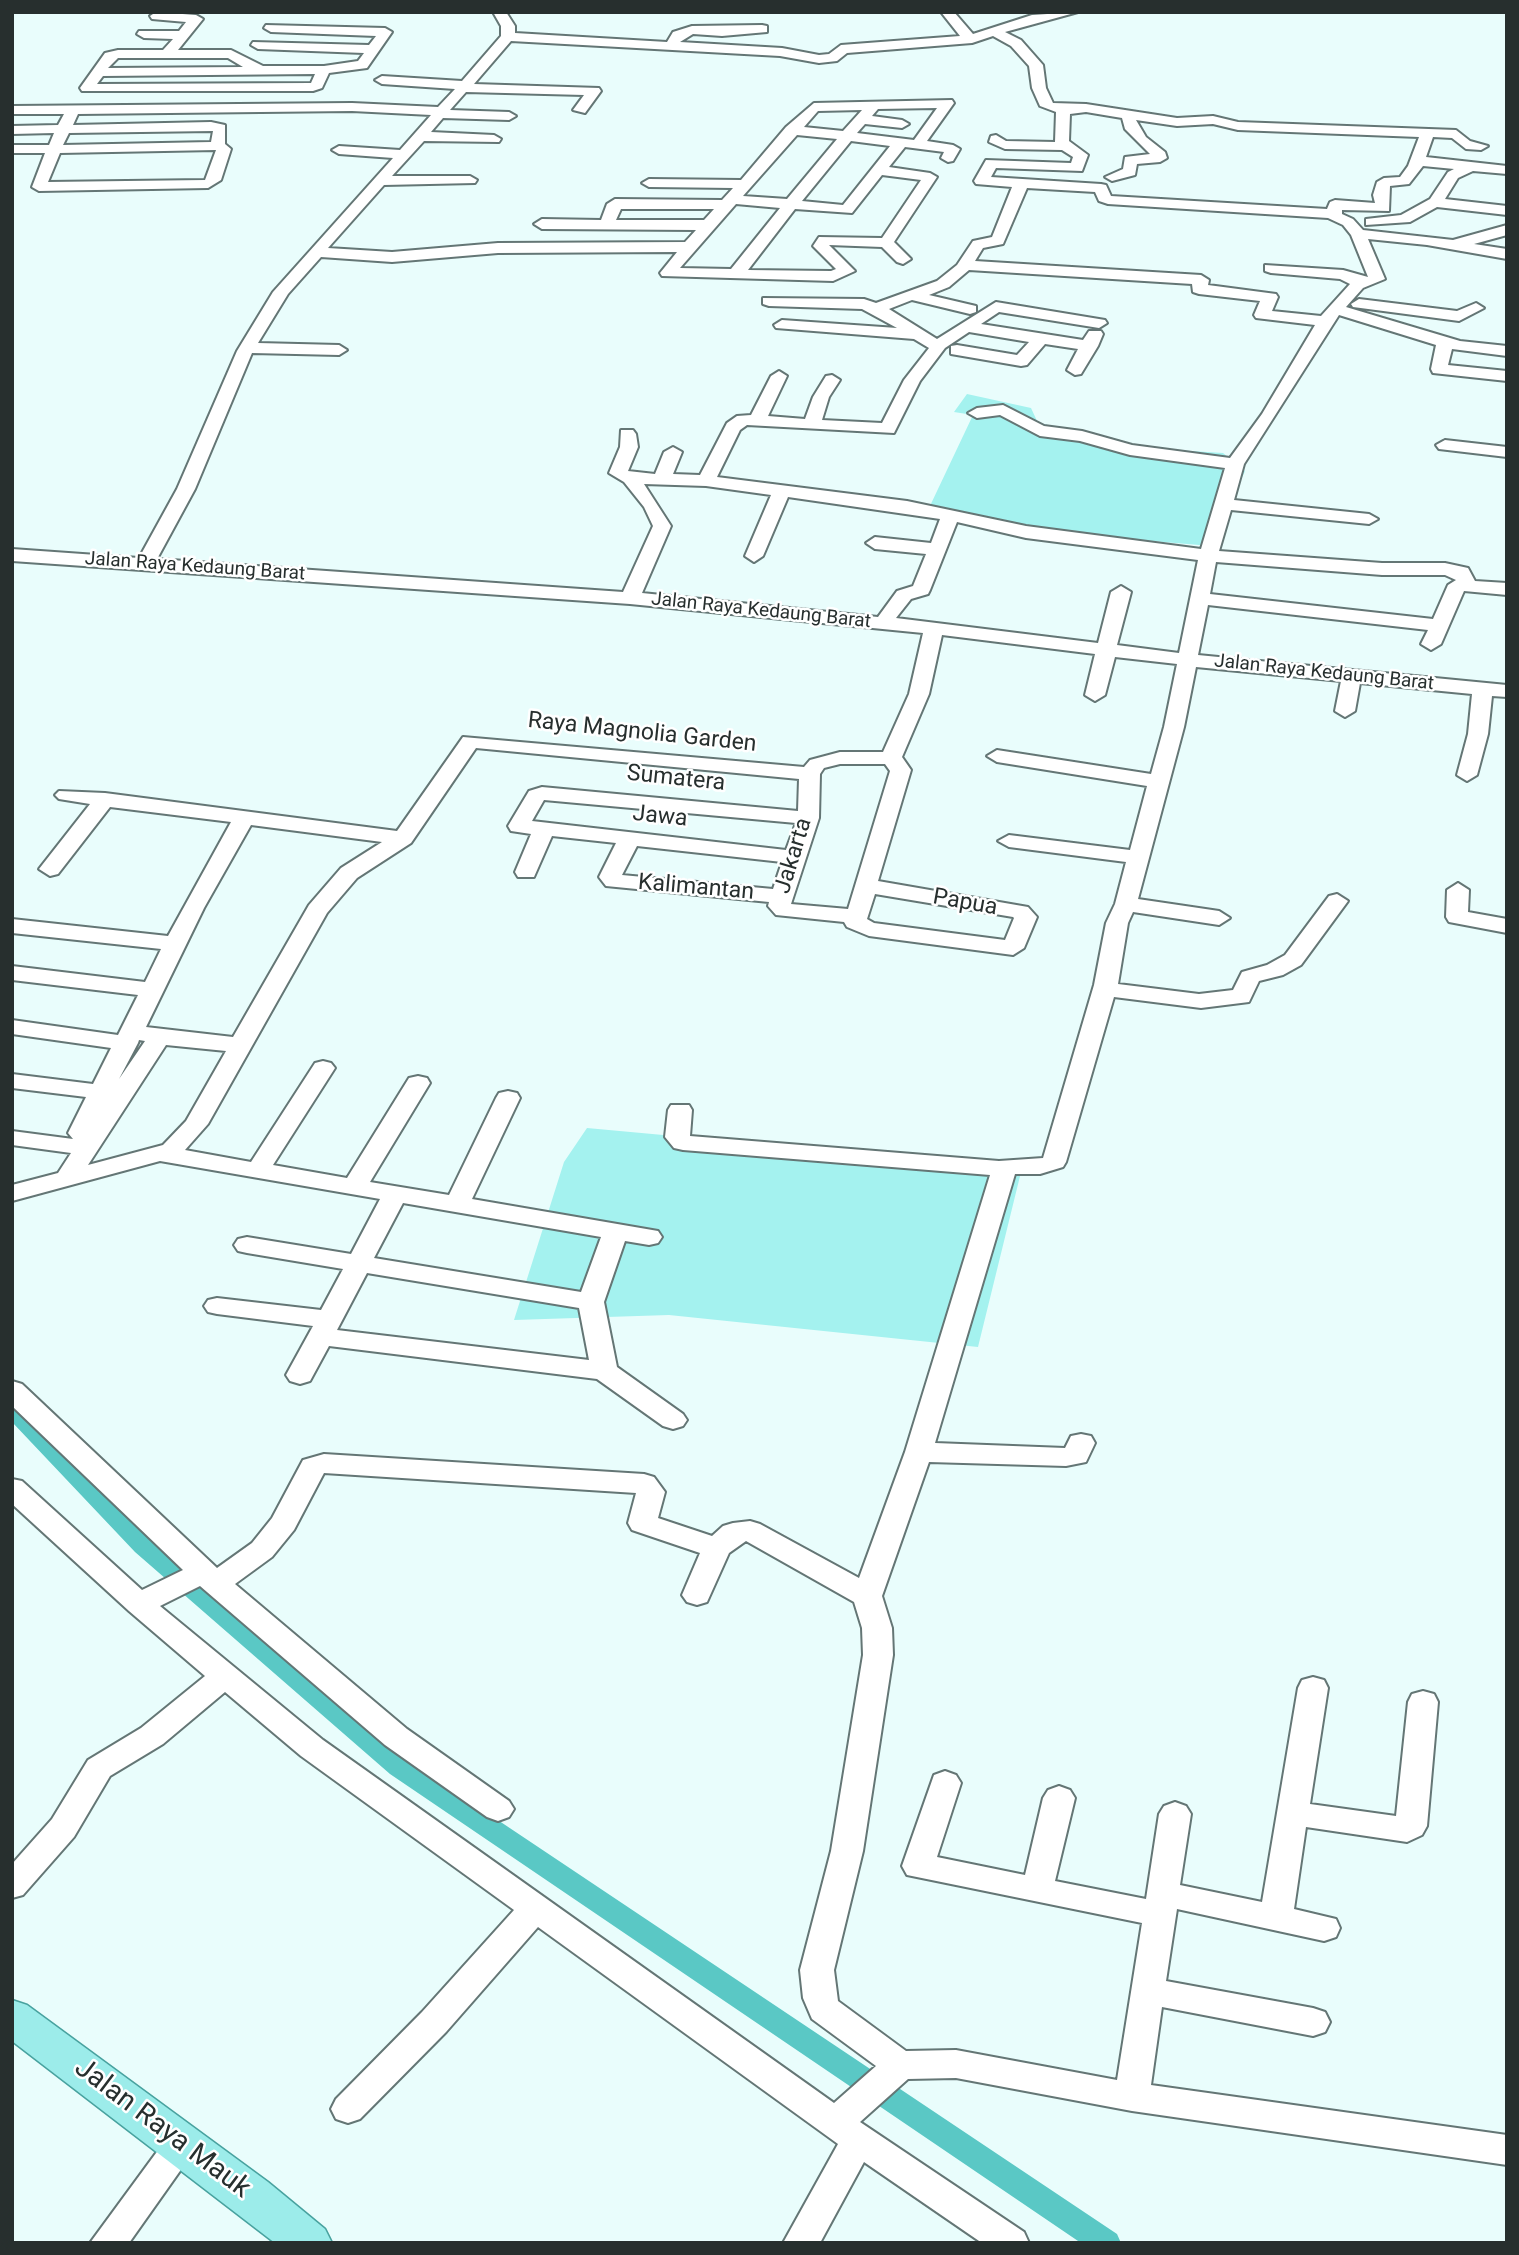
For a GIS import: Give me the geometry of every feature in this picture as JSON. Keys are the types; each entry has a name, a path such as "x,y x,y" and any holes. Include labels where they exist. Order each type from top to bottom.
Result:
{"main road":[{"name":"Jalan Raya Mauk","path":"12,2017 183,2144 309,2243"}],"street":[{"path":"246,60 285,12"},
{"path":"321,30 337,12"},
{"path":"145,564 186,489 247,348 281,292 508,37 508,26 499,12"},
{"path":"947,12 970,39"},
{"path":"508,37 782,52 796,57 819,59 832,58 840,54 841,49 970,39 1032,19 1072,12"},
{"path":"157,16 195,19 168,53"},
{"path":"97,72 324,70 362,65 385,32 271,28"},
{"path":"672,45 678,35 692,30 722,32 762,29"},
{"path":"995,32 1016,43 1032,59 1047,106 1063,110 1082,107 1177,122 1213,120 1237,126 1458,135 1466,145 1481,146"},
{"path":"144,34 184,35"},
{"path":"258,45 374,49"},
{"path":"259,70 246,60 231,54 113,54 87,88 313,87 317,85 324,70"},
{"path":"573,88 580,72"},
{"path":"382,80 565,92 573,88 595,92 580,110"},
{"path":"207,108 217,89"},
{"path":"823,243 848,271 833,276 668,273 707,225 814,107 947,103 918,145"},
{"path":"736,274 874,105"},
{"path":"12,110 207,108 509,116"},
{"path":"12,149 54,149 104,167 163,166 218,146 224,148 224,152 214,181 163,166 104,167 38,186 54,149 73,110"},
{"path":"1063,110 1060,137 1068,148 1080,155 1078,168 991,163 981,180 1102,189 1104,198 1108,200 1346,223 1507,254"},
{"path":"1112,177 1130,172 1130,160 1160,158 1130,126 1128,121 1131,114"},
{"path":"861,119 902,124"},
{"path":"12,130 211,126 220,128 218,146"},
{"path":"791,130 953,149 948,158"},
{"path":"680,1110 677,1137 683,1143 1004,1169 1009,1166 1040,1167 1054,1162 1105,989 1117,923 1126,904 1160,782 1189,660 1208,556 1235,464 1270,414 1334,310 1362,283 1377,279 1335,205 1384,208 1380,195 1384,182 1404,181 1419,161 1428,133"},
{"path":"418,136 494,139"},
{"path":"996,139 996,142 1005,145 1068,148 1088,140"},
{"path":"811,260 900,143"},
{"path":"339,150 402,154"},
{"path":"1419,161 1507,170"},
{"path":"677,183 690,165"},
{"path":"1346,223 1401,221 1435,202 1453,175 1471,166"},
{"path":"879,170 930,177 886,243"},
{"path":"379,181 470,180"},
{"path":"649,183 744,184"},
{"path":"876,307 943,284 965,265 978,244 998,241 1021,183"},
{"path":"607,224 615,204 728,202 791,204 847,210"},
{"path":"1435,202 1507,211"},
{"path":"542,224 707,225"},
{"path":"1451,245 1507,230"},
{"path":"436,253 460,234"},
{"path":"823,243 886,243 903,259"},
{"path":"316,252 392,257 483,248 689,247"},
{"path":"452,270 483,248"},
{"path":"965,265 1201,280 1199,289 1271,298 1262,315 1334,310 1459,316 1476,308"},
{"path":"1271,268 1335,273 1362,283"},
{"path":"909,295 970,309"},
{"path":"769,301 861,303 876,307 937,346"},
{"path":"706,481 733,427 743,420 888,429 912,380 937,346 996,307 1102,317 1090,346 1075,370"},
{"path":"1334,310 1445,342 1507,351"},
{"path":"782,326 917,334"},
{"path":"966,327 1090,346"},
{"path":"957,350 1021,361 1041,338"},
{"path":"1445,342 1438,369 1507,376"},
{"path":"247,348 339,350"},
{"path":"757,421 779,376"},
{"path":"812,425 821,397 832,380"},
{"path":"977,413 1003,410 1040,431 1082,436 1130,450 1235,464"},
{"path":"627,434 629,447 618,474 631,478 706,481 907,506 1026,532 1208,556 1382,569 1445,569 1461,572 1469,586"},
{"path":"1445,445 1507,452"},
{"path":"662,479 673,452"},
{"path":"630,598 662,526 652,506 631,478"},
{"path":"754,556 781,492"},
{"path":"1224,504 1369,519"},
{"path":"883,622 904,595 921,590 950,517"},
{"path":"875,543 937,549"},
{"name":"Jalan Raya Kedaung Barat","path":"12,555 630,598 883,622 1189,660 1507,691"},
{"path":"1430,644 1456,586 1507,589"},
{"path":"1095,695 1121,592"},
{"path":"1201,599 1439,625"},
{"path":"891,758 919,694 934,628"},
{"path":"1345,711 1352,676"},
{"path":"1467,775 1478,734 1483,688"},
{"name":"Raya Magnolia Garden","path":"403,838 470,741 810,774"},
{"path":"997,756 1160,782"},
{"path":"810,774 817,764 840,758 891,758"},
{"path":"855,916 868,886 901,770 891,758"},
{"name":"Jakarta","path":"810,774 808,818 779,906 784,910 855,916 855,922 869,929 1013,948"},
{"name":"Sumatera","path":"520,828 538,793 808,818"},
{"path":"66,795 403,838"},
{"path":"50,869 105,799"},
{"path":"61,1179 73,1146 175,944 245,816"},
{"name":"Jawa","path":"520,828 795,857"},
{"path":"526,872 543,831"},
{"path":"12,1193 172,1150 197,1124 317,910 349,873 403,838"},
{"name":"Kalimantan","path":"629,840 611,879 781,896"},
{"path":"1009,841 1137,857"},
{"name":"Papua","path":"868,886 1020,912 1026,917 1013,948"},
{"path":"1458,890 1457,917 1507,926"},
{"path":"1105,989 1201,1001 1213,997 1241,997 1250,977 1275,970 1293,960 1337,901"},
{"path":"1126,904 1219,918"},
{"path":"12,926 175,944"},
{"path":"12,973 153,990"},
{"path":"12,1027 241,1045"},
{"path":"61,1179 159,1037"},
{"path":"257,1171 323,1068"},
{"path":"12,1081 101,1092"},
{"path":"354,1187 418,1083"},
{"path":"457,1204 508,1098"},
{"path":"12,1138 73,1146"},
{"path":"162,1154 649,1237"},
{"path":"891,2072 824,2009 817,1970 847,1851 878,1655 877,1628 867,1596 919,1452 1004,1169"},
{"path":"300,1375 395,1194"},
{"path":"604,1371 591,1302 616,1231"},
{"path":"247,1245 591,1302"},
{"path":"217,1306 325,1328 604,1371 673,1420"},
{"path":"12,1390 203,1577 396,1737 498,1808"},
{"path":"919,1452 1066,1457 1076,1455 1081,1444"},
{"path":"142,1602 262,1550 284,1523 313,1467 324,1463 644,1484 651,1492 642,1523 718,1548"},
{"path":"12,1488 225,1676 312,1748 536,1908 849,2124 1010,2243"},
{"path":"696,1595 718,1548 733,1533 751,1531 867,1596"},
{"path":"12,1886 62,1828 99,1768 152,1736 225,1676"},
{"path":"1276,1917 1313,1688"},
{"path":"1293,1813 1407,1830 1411,1826 1423,1702"},
{"path":"945,1783 918,1866 1037,1890 1276,1917 1324,1928"},
{"path":"1037,1890 1059,1798"},
{"path":"1132,2097 1175,1814"},
{"path":"348,2109 434,2022 536,1908"},
{"path":"1148,1991 1313,2022"},
{"path":"801,2243 849,2124 891,2072 956,2064 1132,2097 1507,2150"},
{"path":"108,2243 183,2144"}],"shaded area":[{"path":"967,394 1031,408 1038,423 1082,432 1127,447 1223,453 1245,471 1211,546 1021,530 929,508 973,415 954,412"},
{"path":"587,1128 1022,1168 978,1347 669,1315 514,1320 564,1162"}],"waterway":[{"path":"12,1407 144,1546 399,1767 1106,2243"}]}
